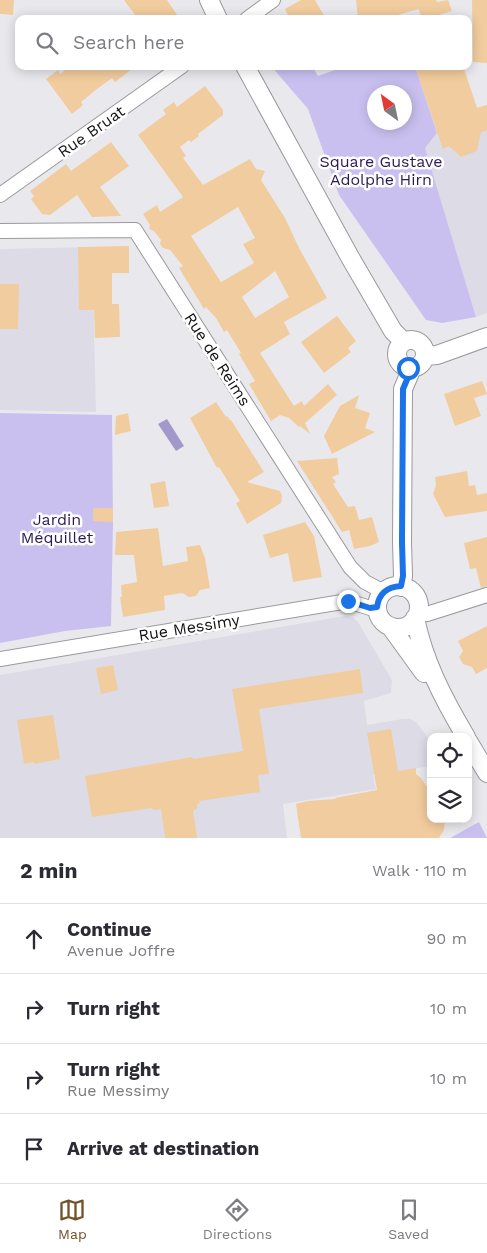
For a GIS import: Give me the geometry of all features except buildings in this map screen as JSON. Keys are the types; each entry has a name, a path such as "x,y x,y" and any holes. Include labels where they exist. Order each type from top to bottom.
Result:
{"street":[{"path":"208,0 216,15"},
{"path":"253,15 274,0"},
{"name":"Rue Bruat","path":"0,195 176,70"},
{"path":"247,70 351,259 393,331 404,342 398,349 398,358 404,366 487,337"},
{"name":"Rue de Reims","path":"0,231 135,230 350,567 380,600"},
{"path":"401,586 403,576 403,389 419,362"},
{"path":"442,695 390,626 382,621 378,614 380,600 394,587 401,586 414,594 417,600 417,615 422,647 442,695 464,733"},
{"path":"390,626 401,628 408,625 417,615 427,614 487,595"},
{"name":"Rue Messimy","path":"0,660 348,601 370,608 380,600"},
{"path":"472,748 487,773"}],"shaded area":[{"path":"420,70 464,70 477,108 487,105 487,313 476,317 425,148 437,133 417,72"},
{"path":"92,247 96,412 0,410 0,249"},
{"path":"167,419 184,446 176,451 158,424"},
{"path":"345,616 353,617 358,622 392,680 391,693 364,701 367,725 402,719 410,719 417,723 427,737 427,767 373,775 376,789 283,804 287,838 0,838 0,675"}],"green space":[{"name":"Square Gustave Adolphe Hirn","path":"274,70 314,70 318,76 335,70 416,70 437,133 425,148 476,317 442,323 426,320 339,195 308,109"},
{"name":"Jardin Méquillet","path":"0,413 112,415 113,522 111,626 65,631 0,643"},
{"path":"479,822 487,838 450,838"}],"route":[{"path":"348,601 370,608 377,607 378,600 387,589 401,586 403,576 403,389 412,368 408,368"}]}
